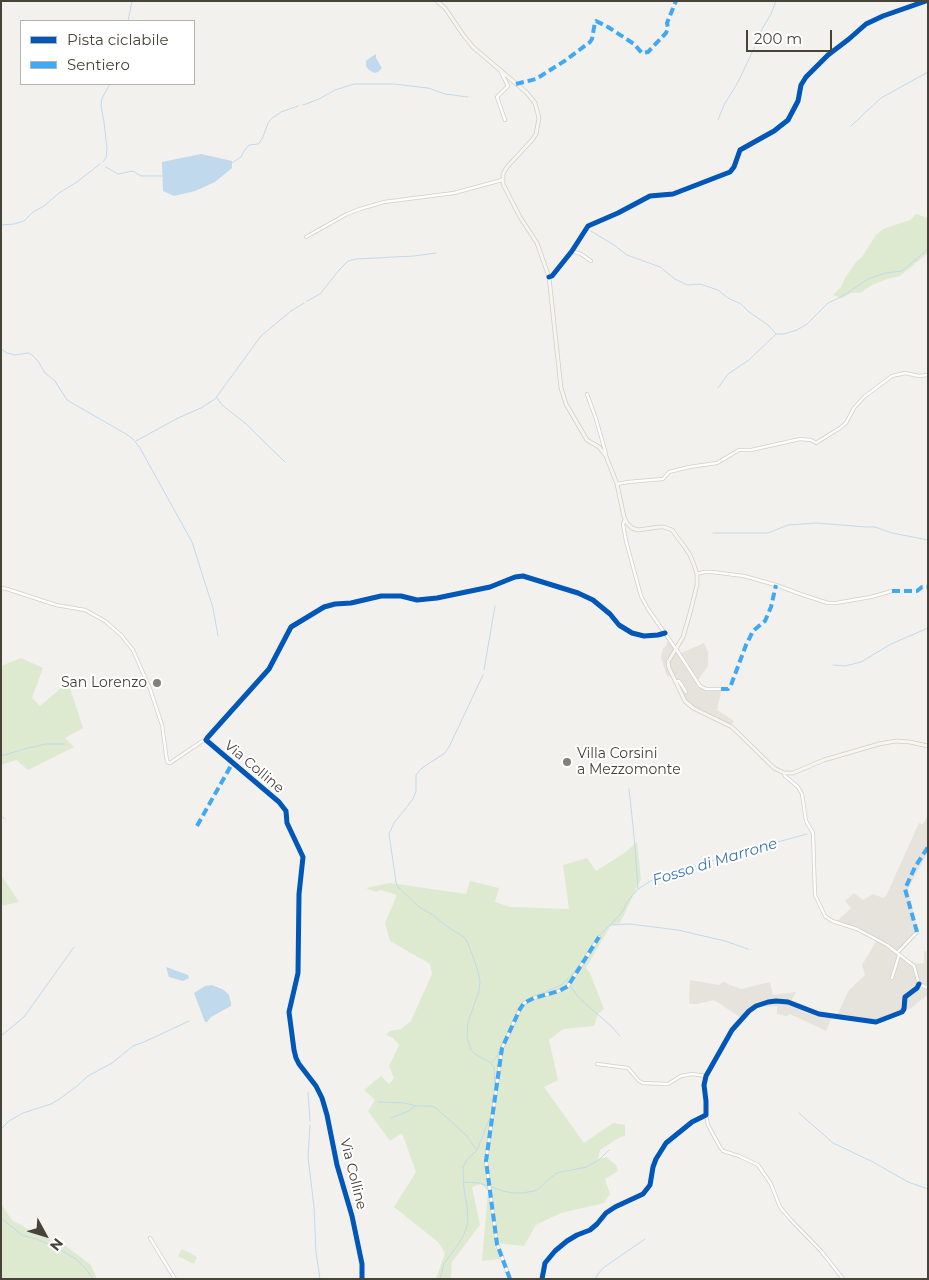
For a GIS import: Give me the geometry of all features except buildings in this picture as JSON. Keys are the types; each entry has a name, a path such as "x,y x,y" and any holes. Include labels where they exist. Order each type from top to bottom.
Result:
{"main road":[{"path":"437,1 473,47 528,93 533,99 538,113 536,134 507,167 502,180 508,195 537,243 549,277 564,398 587,440 600,448 606,456 617,484 625,520 630,526 638,530 659,527 667,528 674,532 690,555 697,574 696,590 686,627 668,664 684,701 689,706 732,728 774,768 784,773 793,773 824,760 879,744 896,741 928,746"}],"street":[{"path":"549,277 552,276 572,251 588,226 650,196 674,194 730,172 740,150 774,131 788,120 798,101 806,76 828,55 866,24 926,1"},
{"path":"501,71 508,86 497,97 506,120"},
{"path":"306,237 347,214 384,202 454,193 502,180"},
{"path":"572,251 591,260"},
{"path":"617,484 663,479 669,472 717,463 739,450 751,450 806,438 816,443 846,423 854,408 864,397 892,376 905,373 919,376 928,375"},
{"path":"587,394 606,456"},
{"path":"625,520 623,524 626,541 641,596 654,619 701,687 708,690 721,689"},
{"path":"697,574 712,572 744,576 768,582 828,603 871,597 892,591"},
{"name":"Via Colline","path":"362,1279 362,1264 352,1216 337,1165 322,1098 316,1086 299,1064 294,1050 289,1012 298,973 299,894 303,858 287,823 286,811 279,802 206,740 269,669 291,627 324,607 335,604 351,603 381,596 400,596 418,600 438,598 490,587 515,576 524,576 578,593 593,600 610,614 619,625 632,633 644,636 664,633"},
{"path":"1,588 56,605 85,610 105,621 121,634 133,650 150,689 162,725 167,761 170,763 206,740"},
{"path":"675,682 679,681 686,692"},
{"path":"784,773 798,787 802,794 805,818 813,834 815,894 825,916 832,921 853,927 881,941 914,966 919,984 918,988 905,997 902,1012 876,1022 819,1014 788,1002 756,1006 742,1017 732,1030 706,1076 704,1086 706,1116 708,1125 720,1148 758,1165 771,1184 780,1206 790,1220 822,1252 842,1279"},
{"path":"892,978 898,954 917,932"},
{"path":"510,1279 497,1244 486,1161 502,1048 524,1004 534,998 559,991 568,986 599,938"},
{"path":"919,984 928,988"},
{"path":"597,1064 628,1068 643,1083 668,1084 681,1076 692,1074 706,1076"},
{"path":"542,1279 545,1263 555,1251 577,1235 590,1230 606,1213 615,1207 643,1194 650,1185 653,1167 666,1143 692,1122 706,1116"},
{"path":"150,1238 175,1279"}],"shaded area":[{"path":"671,640 681,653 704,643 708,652 708,666 698,680 703,686 708,688 722,688 717,710 734,721 730,728 685,704 671,677 667,676 661,658 663,648"},
{"path":"928,815 928,852 908,889 918,932 899,953 916,964 924,963 924,951 928,952 928,997 926,996 910,1009 906,1008 905,1013 876,1024 835,1019 849,990 865,975 862,965 877,940 835,923 851,908 845,901 854,893 863,900 873,894 883,898 886,896 919,823 923,824"},
{"path":"690,980 719,985 723,982 741,989 770,982 773,995 796,992 791,1001 818,1012 833,1014 826,1031 790,1014 786,1016 777,1014 777,1006 757,1007 743,1019 714,1000 689,1004"}],"green space":[{"path":"916,214 928,218 928,253 900,276 872,285 860,293 851,293 842,298 833,295 841,287 845,278 856,262 862,257 876,235 883,229 910,220"},
{"path":"21,658 43,668 32,698 40,706 68,682 83,728 65,738 74,747 28,770 16,760 1,765 1,666"},
{"path":"637,842 641,879 620,923 611,925 586,968 590,973 604,1009 598,1014 594,1026 563,1029 549,1040 558,1080 544,1087 584,1143 613,1123 625,1125 625,1136 620,1137 600,1150 598,1160 606,1157 616,1165 618,1171 605,1179 610,1194 604,1203 561,1213 536,1225 524,1246 494,1243 500,1259 482,1261 488,1191 481,1184 472,1187 480,1225 452,1262 451,1279 436,1279 445,1253 438,1242 394,1207 416,1172 402,1133 390,1141 368,1111 375,1100 364,1090 381,1076 389,1084 394,1078 389,1066 399,1045 393,1038 386,1035 390,1031 401,1029 411,1021 432,974 430,964 390,941 385,923 397,895 381,890 376,892 366,888 390,883 466,894 470,881 499,888 495,902 510,907 569,909 563,865 587,858 596,871 623,854"},
{"path":"1,875 19,902 1,906"},
{"path":"1,1204 12,1220 33,1232 66,1246 91,1265 97,1279 1,1279"},
{"path":"182,1249 197,1257 194,1264 178,1256"}],"water":[{"path":"376,54 376,58 382,68 374,73 366,66 366,61"},
{"path":"201,154 232,161 232,168 215,182 195,191 174,196 163,191 162,162"},
{"path":"166,967 188,975 189,978 183,981 169,977"},
{"path":"212,985 224,990 229,995 231,1006 205,1022 194,993 205,986"}],"waterway":[{"path":"128,20 132,1"},
{"path":"718,120 776,1"},
{"path":"851,126 881,98 928,72"},
{"path":"303,105 335,90 354,84 393,84 428,88 445,94 468,97"},
{"path":"103,162 106,158 107,148 101,106 102,98 109,85"},
{"path":"232,163 241,157 249,145 260,142 272,118 281,112 298,106"},
{"path":"1,225 24,221 33,212 44,206 100,164"},
{"path":"106,167 118,174 133,171 141,176 163,176"},
{"path":"591,231 627,255 660,267 675,279 687,285 700,284 718,290 728,298 741,304 768,325 776,334 797,330 807,324 828,303 841,297 868,279 885,273 902,271 928,249"},
{"path":"307,301 320,294 348,261 436,253"},
{"path":"136,441 215,399 261,336 291,311 304,303"},
{"path":"718,388 728,374 749,360 776,334"},
{"path":"1,349 15,355 31,354 45,373 55,381 67,400 126,434 140,448 192,542 213,608 218,636"},
{"path":"217,398 222,405 245,423 285,462"},
{"path":"713,533 768,533 788,525 816,523 875,527 892,533 928,540"},
{"path":"484,670 495,606"},
{"path":"833,665 845,666 861,662 891,644 928,628"},
{"path":"483,675 449,747 445,753 422,768 416,775 416,791 413,799 394,823 389,834 397,886 419,907 464,937 468,943 480,981 479,991 468,1022 467,1037 471,1050 491,1063"},
{"path":"1,756 46,744 64,744"},
{"path":"629,789 638,888"},
{"path":"1,816 5,819"},
{"name":"Fosso di Marrone","path":"600,935 618,917 626,903 638,889 652,880 730,855 807,834"},
{"path":"610,925 630,924 678,930 725,941 748,949"},
{"name":"Fosso di Marrone","path":"579,966 593,944"},
{"path":"1,1036 24,1017 74,947"},
{"name":"Fosso di Marrone","path":"534,997 561,985 577,970"},
{"path":"567,980 579,998 620,1036"},
{"name":"Fosso di Marrone","path":"520,1011 525,1004"},
{"path":"1,1129 9,1121 23,1113 58,1100 88,1076 112,1063 133,1046 189,1021"},
{"name":"Fosso di Marrone","path":"491,1063 497,1056 510,1027"},
{"name":"Fosso di Marrone","path":"491,1064 494,1067 495,1086"},
{"path":"308,1092 310,1121"},
{"path":"378,1102 405,1103 436,1108 466,1135 476,1149"},
{"path":"391,1118 409,1111 415,1106"},
{"path":"799,1113 833,1143 873,1162 908,1182 928,1189"},
{"name":"Fosso di Marrone","path":"440,1279 444,1264 459,1243 468,1223 463,1167 477,1150 491,1115"},
{"path":"310,1125 308,1157 320,1279"},
{"path":"464,1182 479,1183 512,1193 534,1191 557,1173 587,1167 600,1159 609,1150"},
{"path":"1,1218 22,1235 39,1240 76,1259 93,1279"},
{"path":"595,1279 603,1268 645,1239"}],"marked path":[{"path":"516,84 536,79 590,42 596,21 634,44 642,53 648,52 666,33 667,23 676,1"},
{"path":"721,689 728,689 731,685 753,631 765,621 771,607 776,585"},
{"path":"892,591 917,591 922,587 928,587"},
{"path":"197,826 233,762"},
{"path":"917,932 905,889 915,867 928,847"},
{"path":"510,1279 497,1244 486,1161 502,1048 524,1003 568,986 599,937"}],"cycle path":[{"path":"549,277 552,276 572,251 588,226 650,196 673,194 730,172 734,167 740,150 774,131 788,120 798,101 801,85 806,77 828,55 866,24 926,1"},
{"path":"362,1279 362,1264 352,1216 337,1165 322,1098 316,1086 299,1064 294,1050 289,1012 298,973 299,894 303,857 287,823 286,811 279,802 206,740 269,669 291,627 324,607 335,604 351,603 381,596 401,596 417,600 437,598 490,587 515,577 523,576 578,593 593,600 610,614 619,625 632,633 644,636 665,633"},
{"path":"542,1279 545,1263 555,1251 567,1241 590,1230 606,1213 615,1207 643,1194 650,1185 656,1159 666,1143 692,1122 706,1115 704,1085 706,1076 732,1030 749,1011 756,1006 768,1002 788,1002 819,1014 876,1022 902,1012 905,997 917,988 919,984"}],"place":[{"name":"San Lorenzo","path":"157,683"},
{"name":"Villa Corsini a Mezzomonte","path":"567,762"}]}
